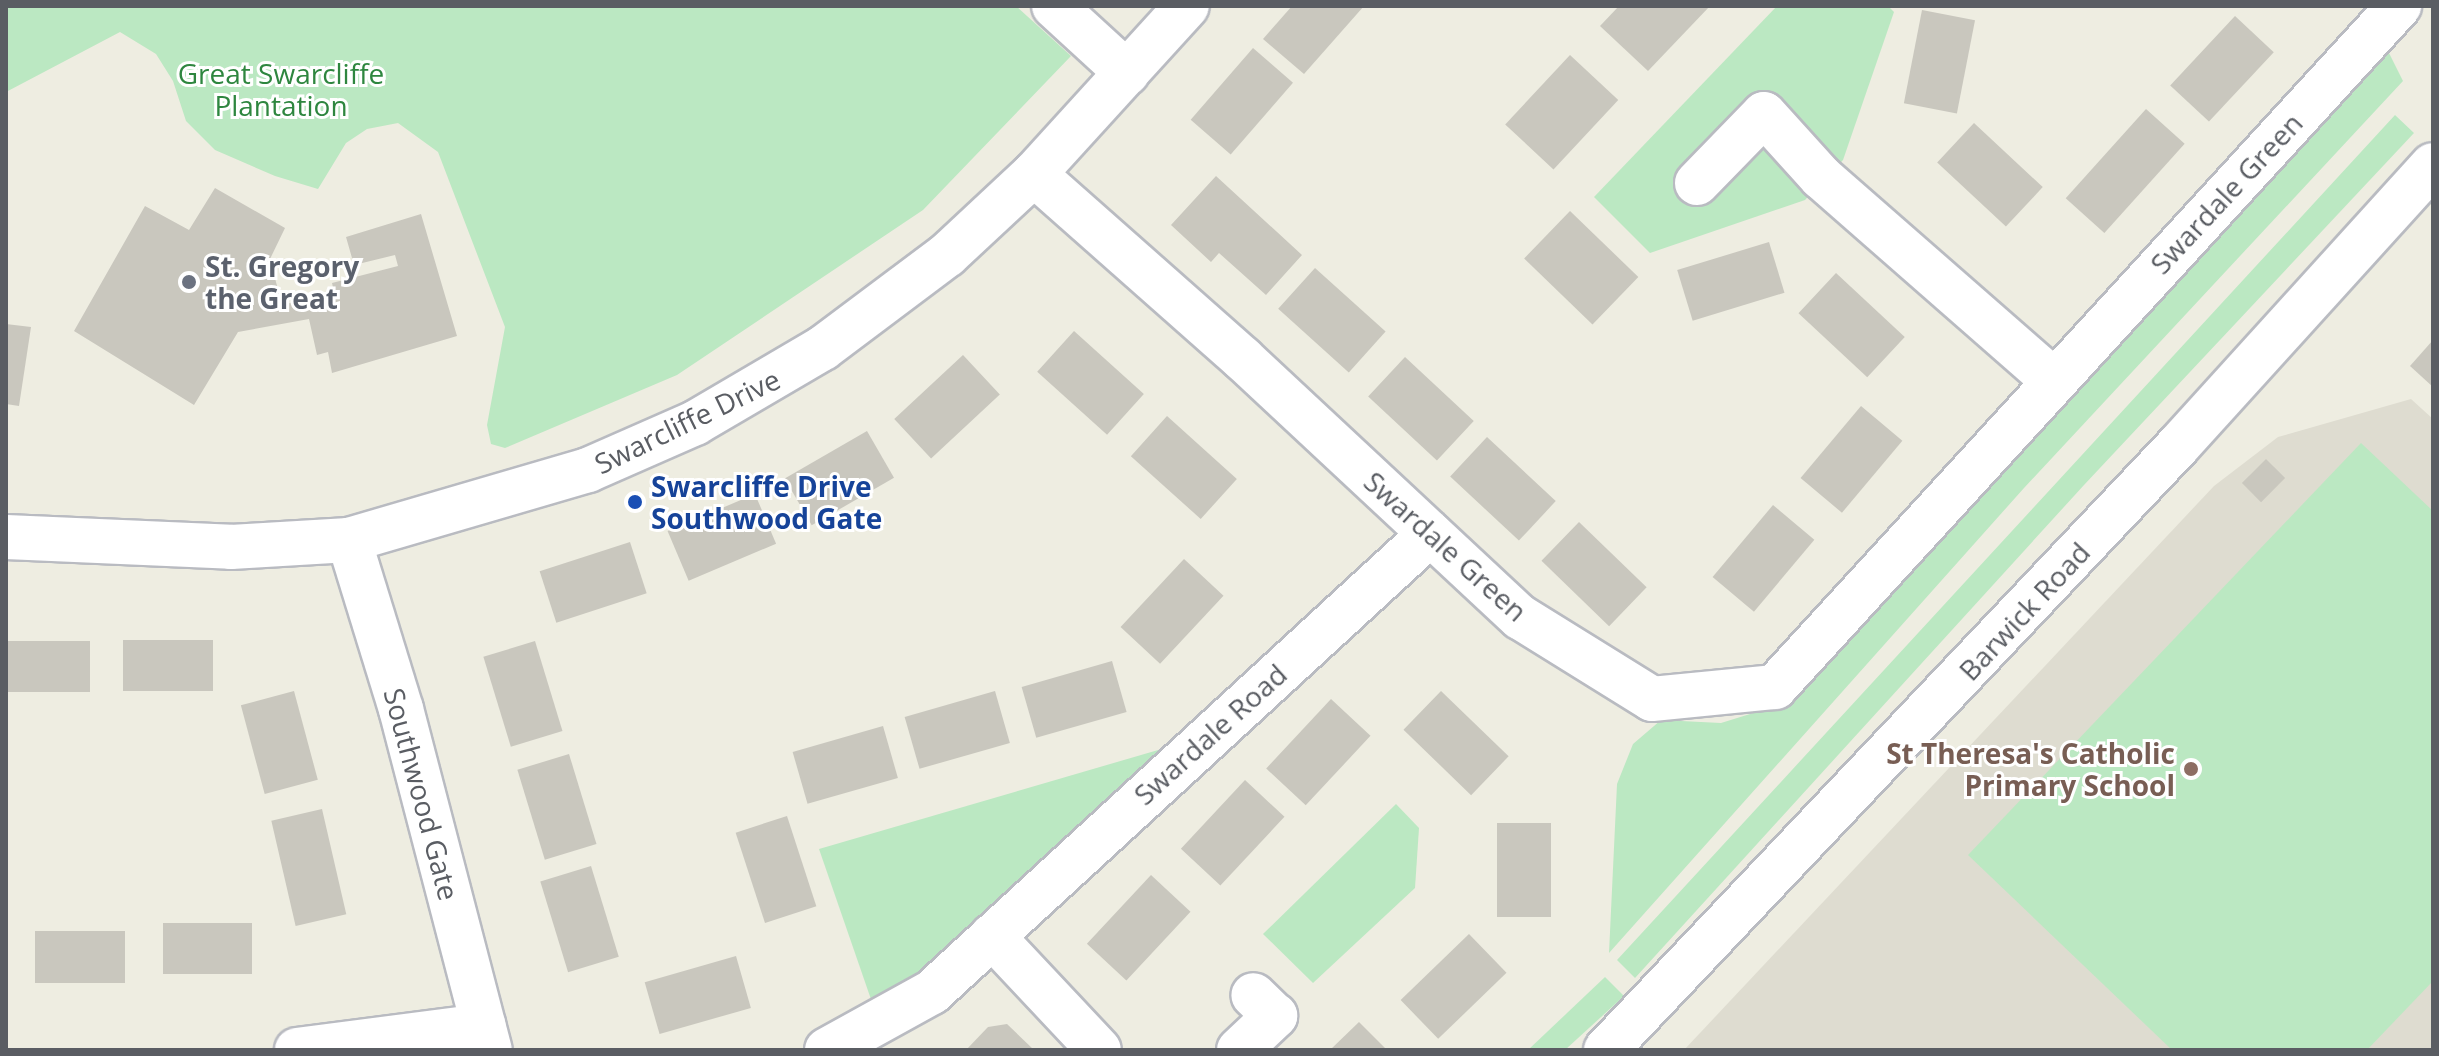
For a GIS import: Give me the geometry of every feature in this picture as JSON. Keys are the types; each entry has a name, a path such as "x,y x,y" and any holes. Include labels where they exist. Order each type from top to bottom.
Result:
{"street":[{"path":"1054,6 1127,73"},
{"name":"Swarcliffe Drive","path":"6,537 231,547 349,540 588,470 695,423 823,348 947,255 1034,174 1187,6"},
{"name":"Swardale Green","path":"1034,174 1520,617 1652,699 1775,687 2053,380 2399,6"},
{"path":"1697,183 1764,114 1821,177 2053,380"},
{"name":"Barwick Road","path":"1606,1050 2178,446 2433,165"},
{"name":"Swardale Road","path":"827,1050 932,992 1430,534"},
{"name":"Southwood Gate","path":"349,540 401,709 486,1038"},
{"path":"992,936 1099,1050"},
{"path":"1239,1050 1275,1016 1253,995"},
{"path":"297,1050 486,1038"}],"shaded area":[{"name":"St Theresa's Catholic Primary School","path":"2411,399 2433,419 2433,1050 1684,1050 2214,486 2278,437"}],"green space":[{"name":"Great Swarcliffe Plantation","path":"6,6 1016,6 1071,56 923,210 677,375 505,448 491,444 487,425 505,327 438,152 398,123 367,129 346,143 318,189 275,176 215,150 186,121 173,81 156,54 120,32 6,92"},
{"path":"1777,6 1888,6 1894,12 1843,160 1805,200 1650,253 1594,197"},
{"path":"2387,49 2403,81 2024,488 1609,953 1617,784 1633,744 1661,720 1721,723 1776,706"},
{"path":"2395,115 2414,133 2084,485 1635,978 1617,960"},
{"name":"St Theresa's Catholic Primary School","path":"2361,443 2433,511 2433,981 2367,1050 2172,1050 1968,855"},
{"path":"1165,748 953,951 874,1008 819,849"},
{"path":"1396,804 1419,828 1415,888 1313,983 1263,934"},
{"path":"1605,977 1624,996 1565,1050 1528,1050"}],"building":[{"path":"1292,6 1364,6 1304,74 1263,39"},
{"path":"1619,6 1710,6 1648,71 1600,26"},
{"path":"1922,10 1975,20 1957,114 1904,103"},
{"path":"2235,16 2274,52 2209,122 2170,85"},
{"path":"1253,48 1293,83 1231,154 1191,120"},
{"path":"1570,55 1618,100 1553,169 1505,124"},
{"path":"2146,109 2185,144 2104,233 2066,198"},
{"path":"1974,123 2043,187 2006,227 1937,162"},
{"path":"1216,176 1302,255 1266,295 1219,253 1211,262 1171,225"},
{"name":"St. Gregory the Great","path":"215,188 285,228 270,259 282,305 334,292 332,283 398,266 395,255 354,265 346,237 421,214 457,336 332,373 328,352 317,355 309,319 238,332 194,405 74,331 145,206 189,230"},
{"path":"1570,211 1638,277 1592,324 1524,258"},
{"path":"1769,242 1784,293 1693,321 1677,270"},
{"path":"1315,268 1386,332 1349,372 1278,309"},
{"path":"1836,273 1905,337 1867,377 1798,313"},
{"path":"6,324 31,327 19,406 6,404"},
{"path":"1074,331 1144,394 1107,435 1037,372"},
{"path":"2433,340 2433,387 2410,366"},
{"path":"963,355 1000,394 931,459 894,419"},
{"path":"1405,357 1474,421 1437,461 1368,396"},
{"path":"1861,406 1902,441 1842,513 1801,478"},
{"path":"1167,416 1237,479 1201,519 1131,456"},
{"path":"867,431 894,478 812,525 785,478"},
{"path":"1487,437 1556,501 1519,541 1450,476"},
{"path":"2266,459 2285,478 2261,502 2242,483"},
{"path":"755,494 776,544 689,581 668,531"},
{"path":"1773,505 1814,540 1754,612 1713,577"},
{"path":"1579,522 1647,587 1609,626 1541,561"},
{"path":"630,542 647,593 556,623 540,571"},
{"path":"1184,559 1223,596 1160,664 1121,627"},
{"path":"123,640 213,640 213,691 123,691"},
{"path":"6,641 90,641 90,692 6,692"},
{"path":"535,641 562,731 511,747 483,657"},
{"path":"1112,661 1127,712 1036,738 1022,687"},
{"path":"294,691 318,780 265,794 241,705"},
{"path":"995,691 1010,743 920,769 905,717"},
{"path":"1441,691 1509,756 1471,795 1403,730"},
{"path":"1331,699 1370,736 1306,805 1266,768"},
{"path":"883,726 898,778 808,804 793,752"},
{"path":"569,754 596,844 545,860 517,770"},
{"path":"1245,780 1284,817 1220,886 1181,849"},
{"path":"322,809 346,914 296,926 271,821"},
{"path":"787,816 816,906 765,923 736,833"},
{"path":"1497,823 1551,823 1551,917 1497,917"},
{"path":"591,866 619,957 568,972 540,881"},
{"path":"1151,875 1190,912 1126,981 1087,944"},
{"path":"163,923 252,923 252,974 163,974"},
{"path":"35,931 125,931 125,983 35,983"},
{"path":"1469,934 1507,973 1438,1039 1401,1000"},
{"path":"736,956 751,1008 660,1034 645,982"},
{"path":"1359,1022 1387,1050 1330,1050"},
{"path":"1007,1024 1034,1050 966,1050 988,1027"}],"place":[{"name":"St. Gregory the Great","path":"189,282"},
{"name":"Swarcliffe Drive Southwood Gate","path":"635,502"},
{"name":"St Theresa's Catholic Primary School","path":"2191,769"}]}
